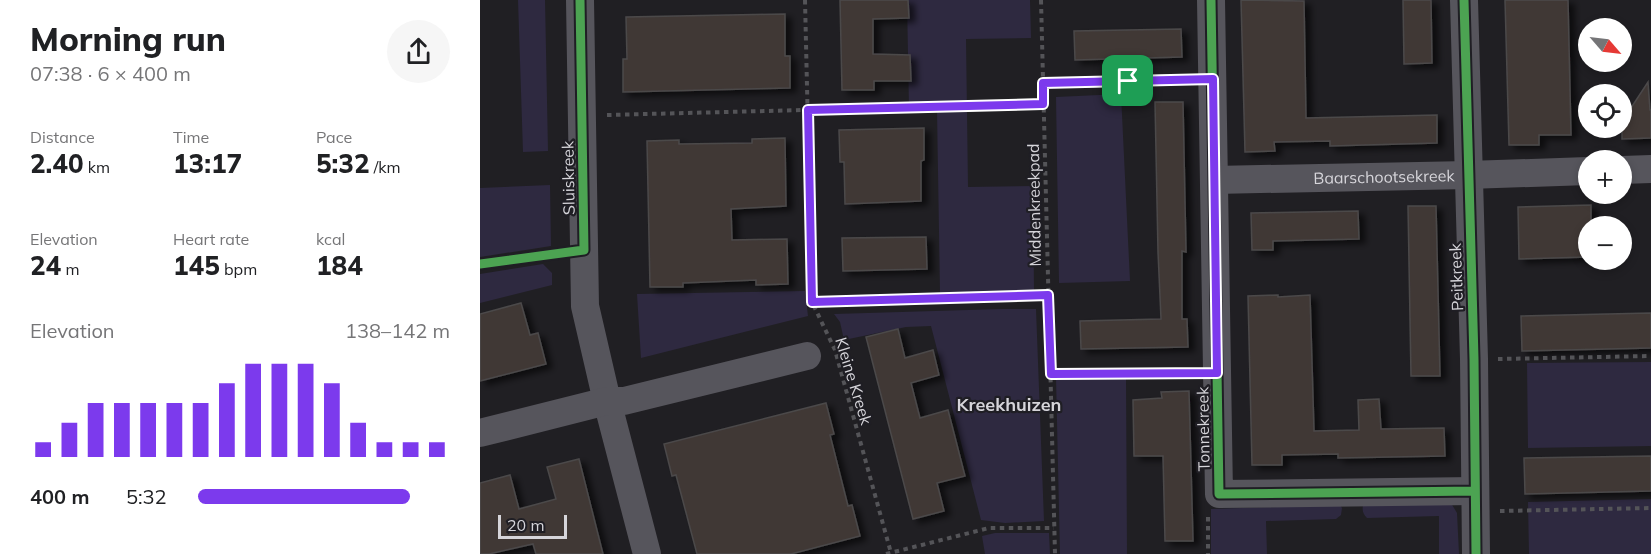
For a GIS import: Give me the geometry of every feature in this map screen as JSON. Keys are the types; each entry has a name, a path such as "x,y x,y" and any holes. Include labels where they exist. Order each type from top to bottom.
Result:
{"street":[{"name":"Sluiskreek","path":"580,0 585,306 647,554"},
{"name":"Tonnekreek","path":"1211,0 1219,494 1475,501"},
{"name":"Peitkreek","path":"1464,0 1474,359 1476,554"},
{"path":"1632,170 1651,169"},
{"name":"Baarschootsekreek","path":"1214,180 1578,171"},
{"path":"480,433 607,401 624,401 807,356"}],"path":[{"path":"1043,83 1213,79"},
{"path":"583,116 1043,104"},
{"path":"812,302 1048,295"},
{"path":"1474,359 1651,356"},
{"path":"1051,374 1217,373"},
{"path":"1208,554 1208,505 1219,494"},
{"path":"1475,501 1651,508"}],"shaded area":[{"path":"518,0 545,0 548,151 523,152"},
{"path":"907,0 1030,0 1031,38 966,39 968,187 1033,186 1034,292 940,293 937,109 909,109"},
{"path":"1121,94 1130,281 1059,283 1056,97"},
{"path":"550,185 551,246 480,257 480,188"},
{"path":"543,264 552,273 552,285 480,303 480,274"},
{"path":"805,291 808,316 641,358 637,294"},
{"path":"1036,309 1044,521 1005,523 981,520 931,326 906,327 844,340 840,322 834,314"},
{"path":"1651,362 1651,446 1528,448 1527,363"},
{"path":"1056,377 1126,377 1127,554 1060,554"},
{"path":"1651,499 1651,554 1529,554 1528,502"},
{"path":"1451,503 1457,513 1459,554 1439,554 1439,516 1367,518 1363,511 1363,505"},
{"path":"1340,505 1341,515 1336,519 1266,521 1267,554 1211,554 1211,509"},
{"path":"995,533 1049,533 1050,554 985,554 982,536"}],"building":[{"path":"840,0 908,0 909,18 873,19 873,54 910,55 911,81 874,81 874,90 842,90"},
{"path":"1241,0 1304,1 1306,118 1437,115 1437,143 1330,146 1330,141 1274,142 1275,151 1245,152"},
{"path":"1403,0 1431,0 1432,63 1404,64"},
{"path":"1505,0 1568,0 1571,135 1539,135 1539,145 1509,145"},
{"path":"785,14 785,56 790,56 790,88 623,92 623,59 627,59 626,17"},
{"path":"1181,29 1182,57 1075,60 1074,31"},
{"path":"1648,82 1651,138 1622,139 1632,138 1632,106"},
{"path":"1155,102 1183,102 1186,252 1182,251 1182,319 1187,319 1188,347 1081,349 1080,321 1161,319"},
{"path":"924,128 921,201 845,204 844,162 840,162 839,130"},
{"path":"785,138 786,206 731,209 732,240 787,239 788,284 756,285 756,280 683,283 683,287 650,287 647,141 679,140 679,144 752,143 752,139"},
{"path":"1591,205 1591,216 1578,216 1578,257 1519,259 1518,207"},
{"path":"1408,206 1436,206 1440,376 1411,376"},
{"path":"1358,211 1359,239 1273,241 1273,250 1252,250 1251,213"},
{"path":"926,237 927,269 843,271 842,238"},
{"path":"1278,295 1278,297 1310,295 1314,431 1359,430 1358,400 1379,399 1381,429 1444,428 1445,456 1338,458 1338,454 1282,455 1282,465 1252,465 1248,296"},
{"path":"521,303 530,335 538,333 546,364 480,381 480,314"},
{"path":"1651,313 1651,348 1522,351 1521,316"},
{"path":"898,329 905,358 933,350 939,375 911,383 920,418 948,410 965,476 937,483 944,511 913,519 866,337"},
{"path":"1189,391 1193,541 1165,541 1163,456 1134,456 1133,400 1162,398 1161,392"},
{"path":"826,403 834,434 830,435 848,506 852,505 860,536 791,554 697,554 676,475 672,476 664,444"},
{"path":"1651,456 1651,491 1525,494 1524,458"},
{"path":"579,459 603,554 536,554 533,544 480,554 480,483 510,475 519,509 556,499 547,467"}],"cycle path":[{"path":"480,264 584,250 580,0"},
{"path":"1211,0 1219,494 1475,491"},
{"path":"1464,0 1474,359 1476,554"}],"district":[{"name":"Kreekhuizen","path":"1009,405"}],"route":[{"path":"1213,79 1217,373 1051,374 1048,295 812,302 808,110 1043,104 1043,83 1128,81 1213,79"}]}
